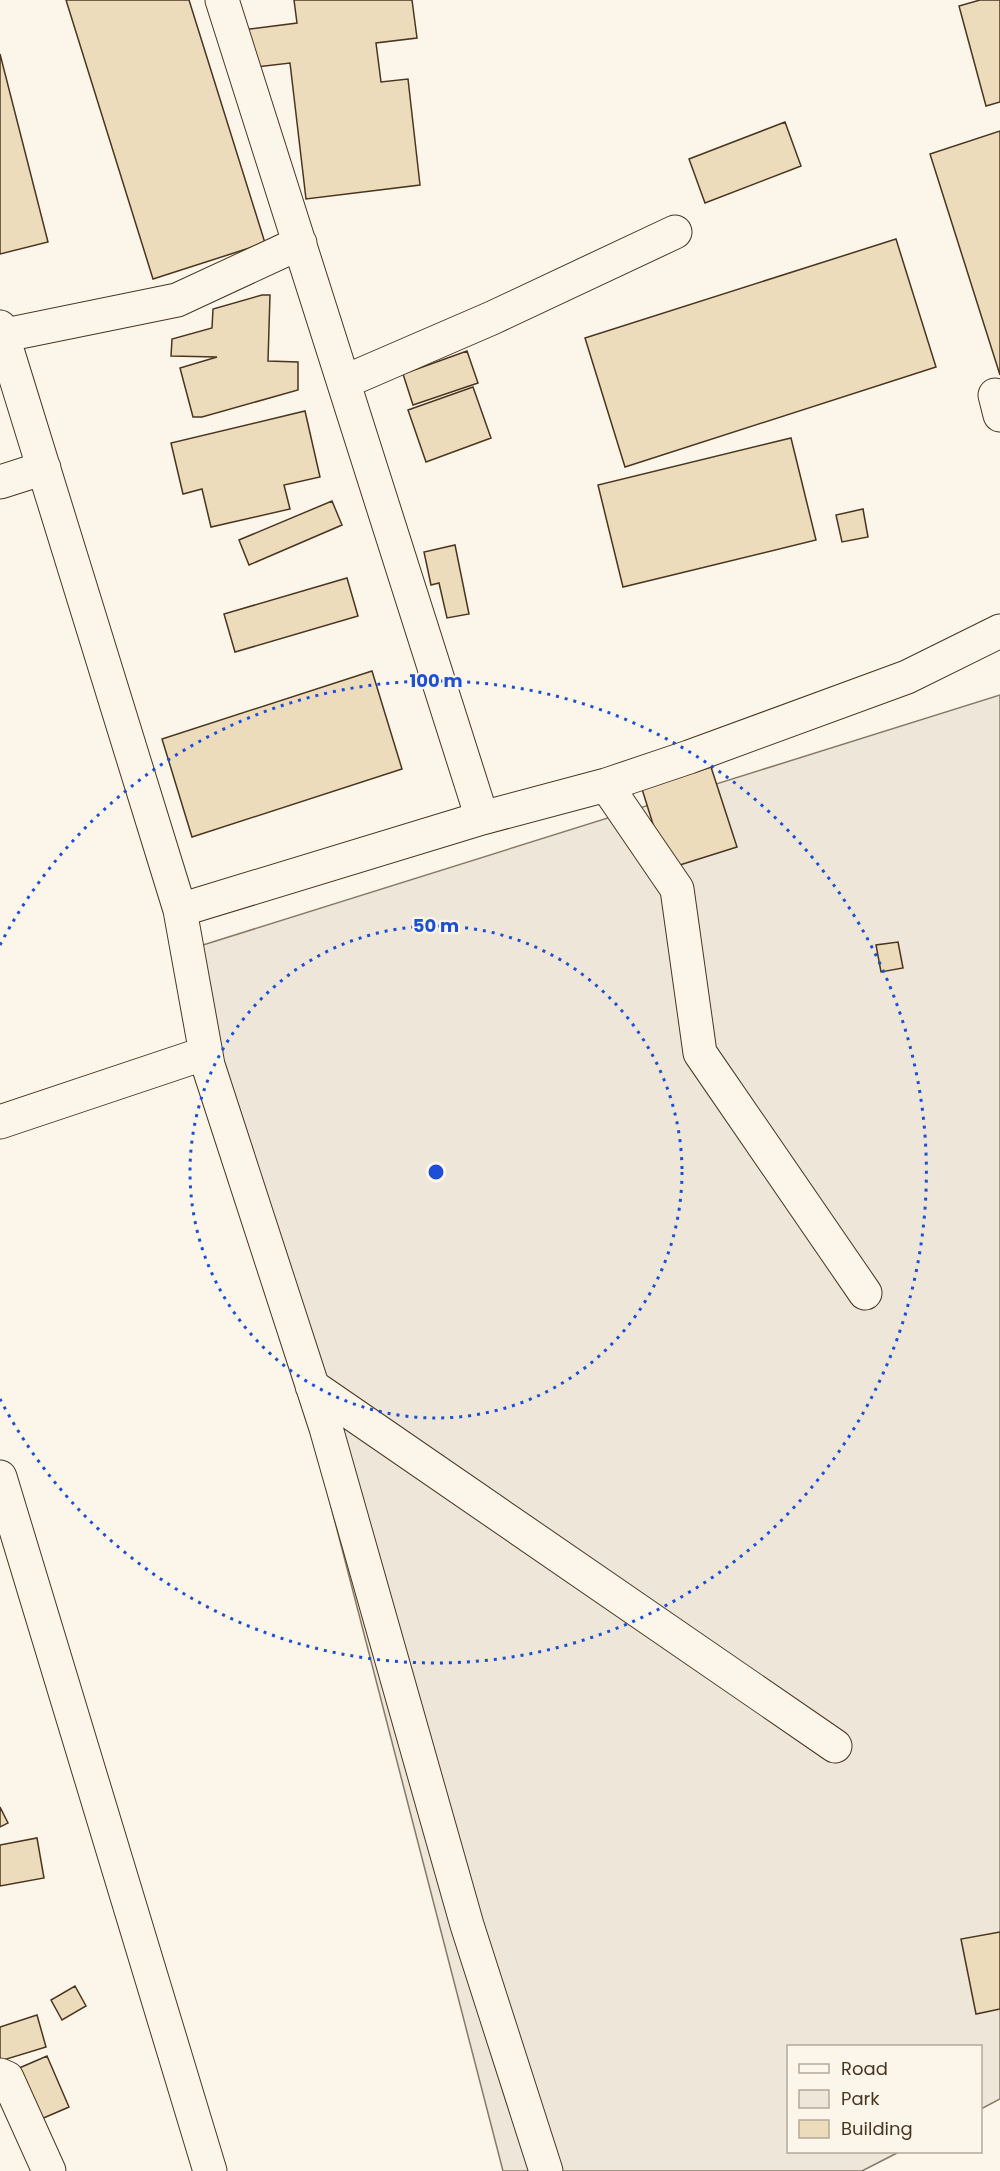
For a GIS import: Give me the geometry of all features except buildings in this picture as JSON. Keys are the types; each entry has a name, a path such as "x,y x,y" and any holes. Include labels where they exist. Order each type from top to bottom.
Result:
{"street":[{"path":"222,0 483,818"},
{"path":"344,382 492,318 675,232"},
{"path":"300,243 177,300 1,333 180,910 206,1053 312,1386 467,1925 546,2171"},
{"path":"0,482 44,468"},
{"path":"180,910 483,818 606,785 689,757 907,677 1000,631"},
{"path":"606,785 676,889 700,1053 865,1293"},
{"path":"0,1122 206,1053"},
{"path":"312,1386 835,1746"},
{"path":"1,1483 210,2171"},
{"path":"0,2075 7,2078 49,2171"}],"green space":[{"path":"1000,695 1000,2099 982,2108 982,2045 787,2045 787,2153 897,2153 862,2171 503,2171 187,950"}]}
